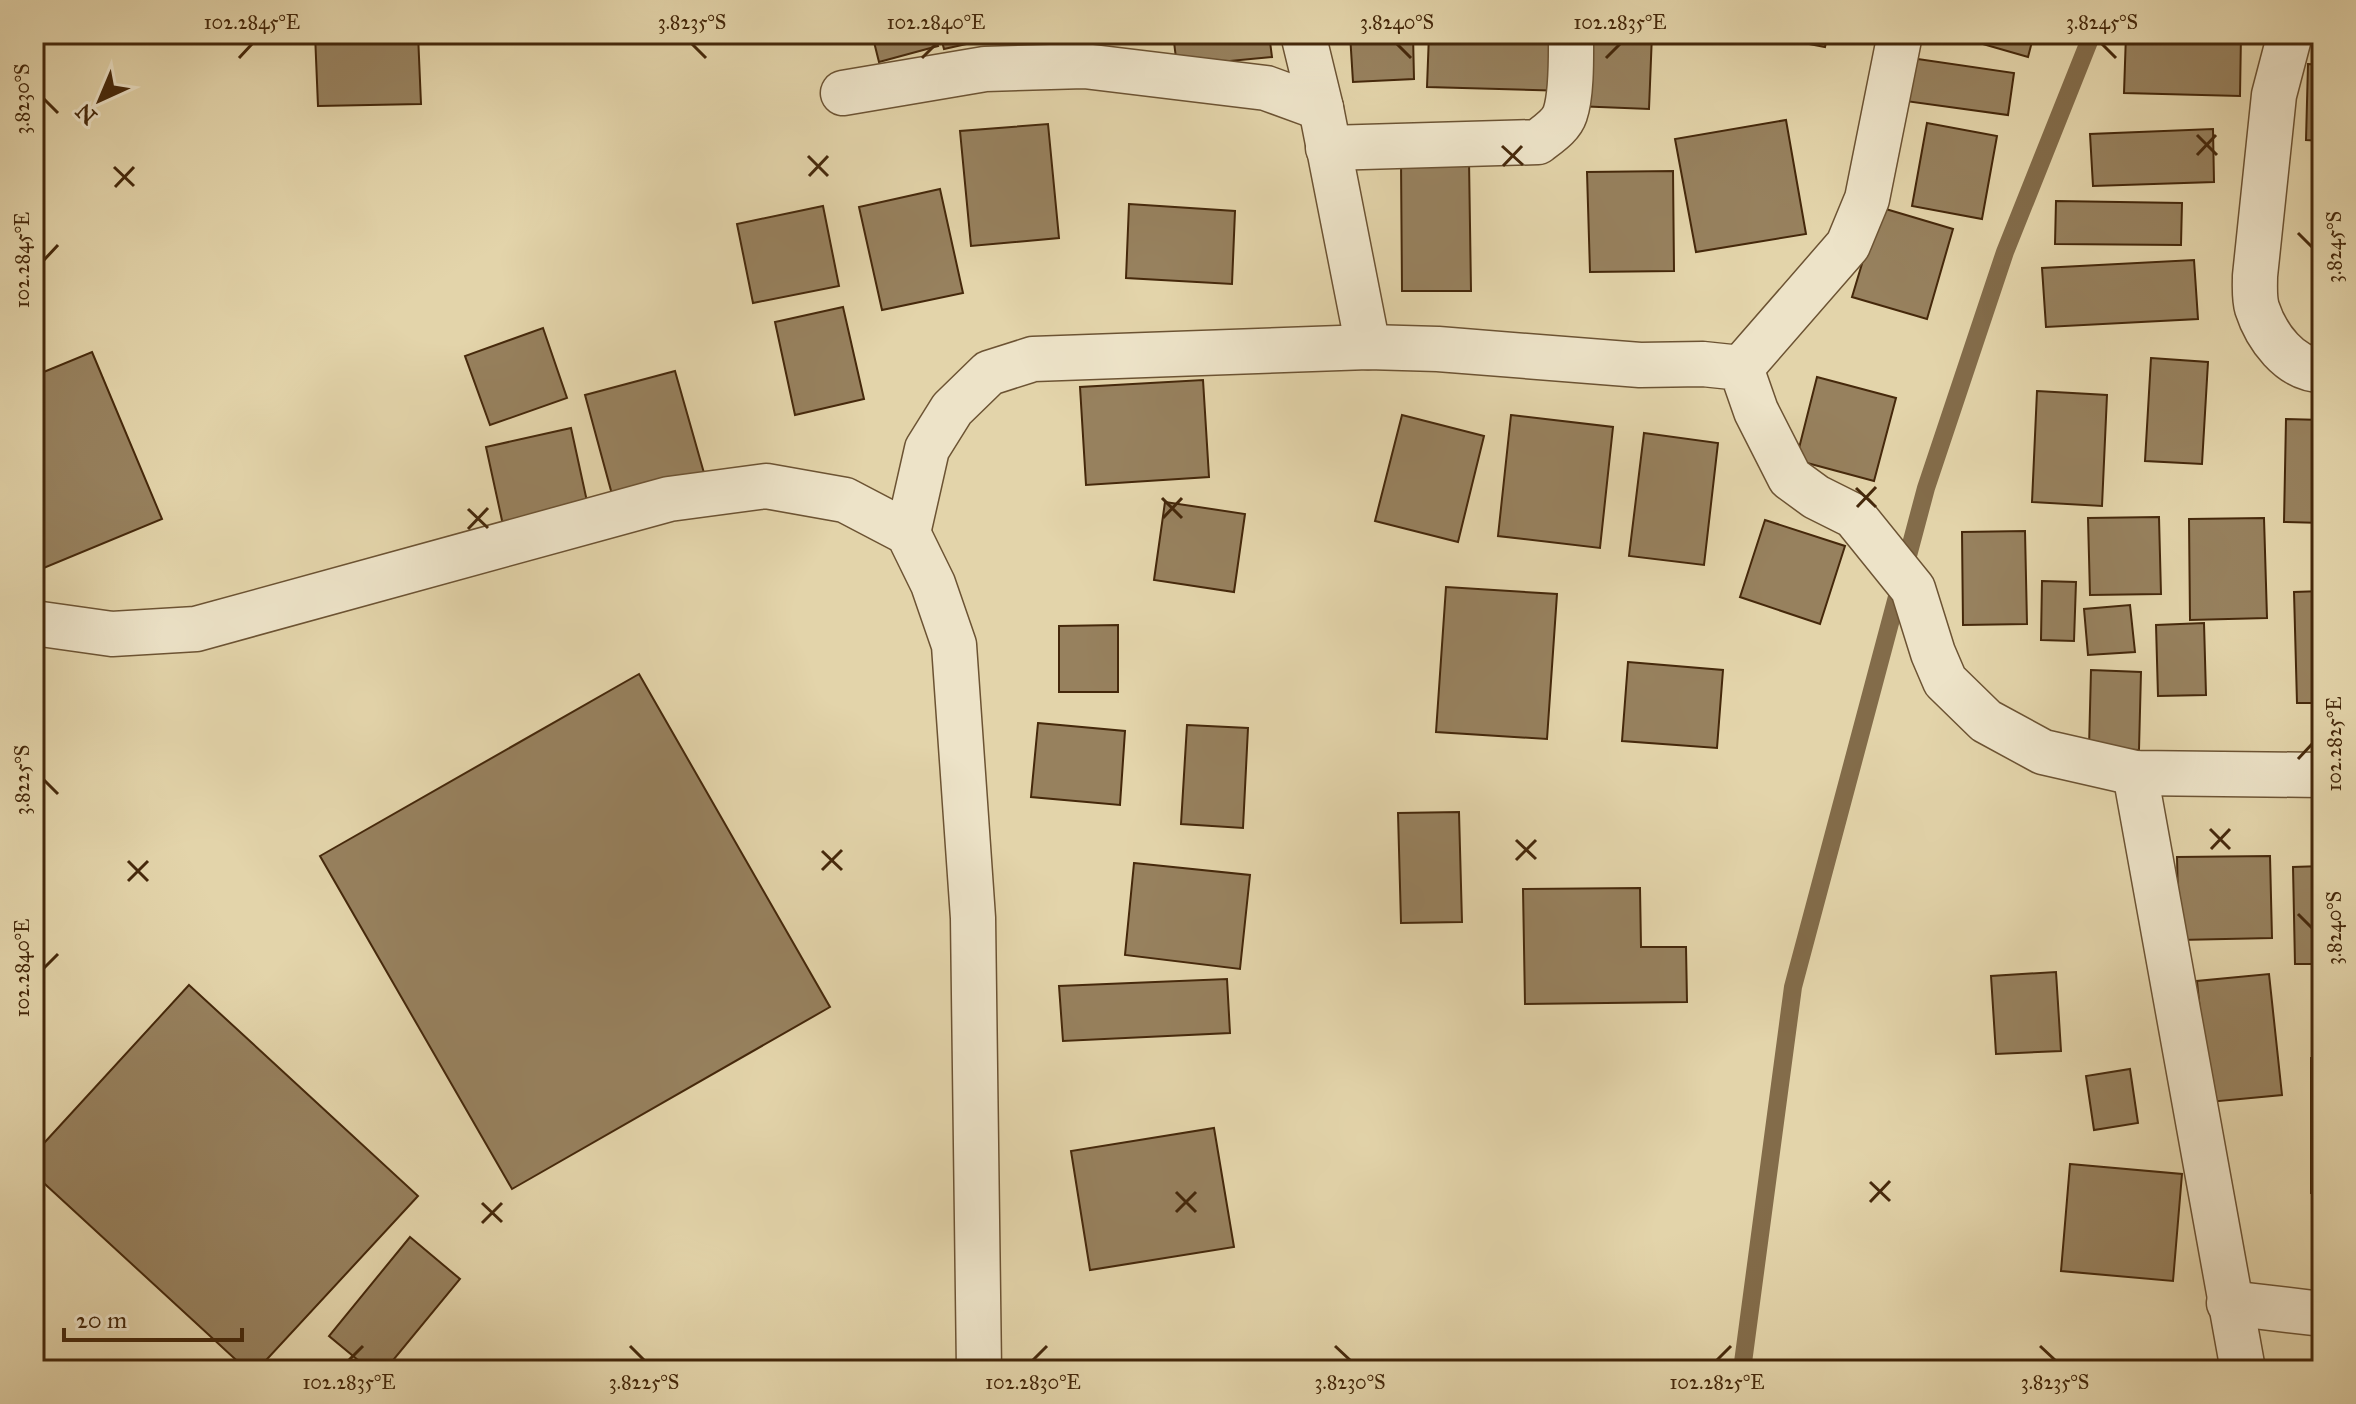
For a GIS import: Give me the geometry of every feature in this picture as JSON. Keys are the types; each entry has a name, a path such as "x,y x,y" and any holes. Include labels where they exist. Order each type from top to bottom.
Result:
{"street":[{"path":"1303,34 1368,347"},
{"path":"843,93 985,69 1084,66 1266,88 1324,128 1538,142 1555,129 1565,114 1571,34"},
{"path":"1741,368 1848,245 1867,199 1900,34"},
{"path":"2290,34 2274,95 2255,276 2256,306 2274,343 2312,370 2322,370"},
{"path":"908,533 927,449 952,409 989,373 1033,359 1368,347 1438,349 1640,365 1703,364 1741,368"},
{"path":"1741,368 1756,411 1790,478 1816,497 1854,516 1913,589 1945,681 1986,721 2043,752 2135,773 2322,775"},
{"path":"34,623 112,634 196,629 669,499 766,486 845,500 908,533 933,584 954,645 973,918 979,1370"},
{"path":"2135,773 2243,1370"},
{"path":"2229,1303 2322,1314"}],"building":[{"path":"315,34 418,34 421,104 318,106"},
{"path":"872,34 934,34 938,46 879,62"},
{"path":"940,34 1011,34 944,49"},
{"path":"1173,34 1269,34 1272,57 1177,66"},
{"path":"1350,34 1413,34 1414,79 1353,82"},
{"path":"1429,34 1568,34 1567,91 1427,87"},
{"path":"1579,34 1652,34 1649,109 1575,106"},
{"path":"1757,34 1828,34 1825,47"},
{"path":"1948,34 2034,34 2028,57"},
{"path":"2126,34 2241,34 2240,96 2124,93"},
{"path":"1904,57 2014,73 2008,115 1898,100"},
{"path":"2308,64 2322,65 2322,141 2306,140"},
{"path":"1786,120 1806,234 1696,252 1675,139"},
{"path":"1927,123 1997,136 1982,219 1912,206"},
{"path":"1048,124 1059,238 971,246 960,131"},
{"path":"2213,129 2214,182 2093,186 2090,134"},
{"path":"1469,160 1471,291 1402,291 1401,161"},
{"path":"1673,171 1674,271 1590,272 1587,172"},
{"path":"940,189 963,293 882,310 859,207"},
{"path":"2056,201 2182,203 2181,245 2055,244"},
{"path":"1129,204 1235,211 1232,284 1126,278"},
{"path":"823,206 839,286 753,303 737,224"},
{"path":"1879,207 1953,229 1927,319 1852,297"},
{"path":"2194,260 2198,319 2046,327 2042,268"},
{"path":"843,307 864,399 795,415 775,322"},
{"path":"543,328 567,398 490,425 465,356"},
{"path":"92,352 162,519 34,572 34,376"},
{"path":"2151,358 2208,362 2202,464 2145,461"},
{"path":"675,371 704,473 613,498 585,395"},
{"path":"1817,377 1896,398 1874,481 1796,460"},
{"path":"1203,380 1209,477 1086,485 1080,387"},
{"path":"2037,391 2107,395 2102,506 2032,502"},
{"path":"1402,415 1484,436 1458,542 1375,521"},
{"path":"1511,415 1613,427 1600,548 1498,536"},
{"path":"2286,419 2322,420 2322,523 2284,522"},
{"path":"571,428 588,506 503,525 486,447"},
{"path":"1644,433 1718,443 1704,565 1629,556"},
{"path":"1165,502 1245,514 1234,592 1154,580"},
{"path":"2159,517 2161,594 2090,595 2088,518"},
{"path":"2264,518 2267,618 2190,620 2189,519"},
{"path":"1765,520 1845,546 1820,624 1740,597"},
{"path":"2025,531 2027,624 1963,625 1962,532"},
{"path":"2042,581 2076,582 2074,641 2041,640"},
{"path":"1446,587 1557,594 1547,739 1436,732"},
{"path":"2322,591 2322,703 2297,703 2294,592"},
{"path":"2130,605 2135,652 2088,655 2084,609"},
{"path":"2204,623 2206,695 2158,696 2156,625"},
{"path":"1118,625 1118,692 1059,692 1059,626"},
{"path":"1628,662 1723,670 1717,748 1622,741"},
{"path":"2091,670 2141,672 2139,750 2089,748"},
{"path":"639,674 830,1007 512,1189 320,856"},
{"path":"1038,723 1125,731 1120,805 1031,797"},
{"path":"1187,725 1248,728 1243,828 1181,824"},
{"path":"1459,812 1462,922 1401,923 1398,813"},
{"path":"2270,856 2272,938 2179,940 2177,857"},
{"path":"1134,863 1250,875 1240,969 1125,955"},
{"path":"2322,866 2322,964 2295,964 2293,867"},
{"path":"1640,888 1641,947 1686,947 1687,1002 1525,1004 1523,889"},
{"path":"2056,972 2061,1051 1996,1054 1991,976"},
{"path":"2269,974 2282,1095 2209,1102 2197,981"},
{"path":"1227,979 1230,1033 1063,1041 1059,986"},
{"path":"189,985 418,1196 257,1370 247,1370 34,1174 34,1154"},
{"path":"2311,1058 2322,1058 2322,1193 2311,1193"},
{"path":"2130,1069 2138,1123 2094,1130 2086,1076"},
{"path":"1214,1128 1234,1247 1090,1270 1071,1151"},
{"path":"2070,1164 2182,1174 2173,1281 2061,1271"},
{"path":"410,1237 460,1279 385,1370 370,1370 329,1336"}],"waterway":[{"path":"1742,1370 1793,987 1926,488 2005,252 2092,34"}]}
